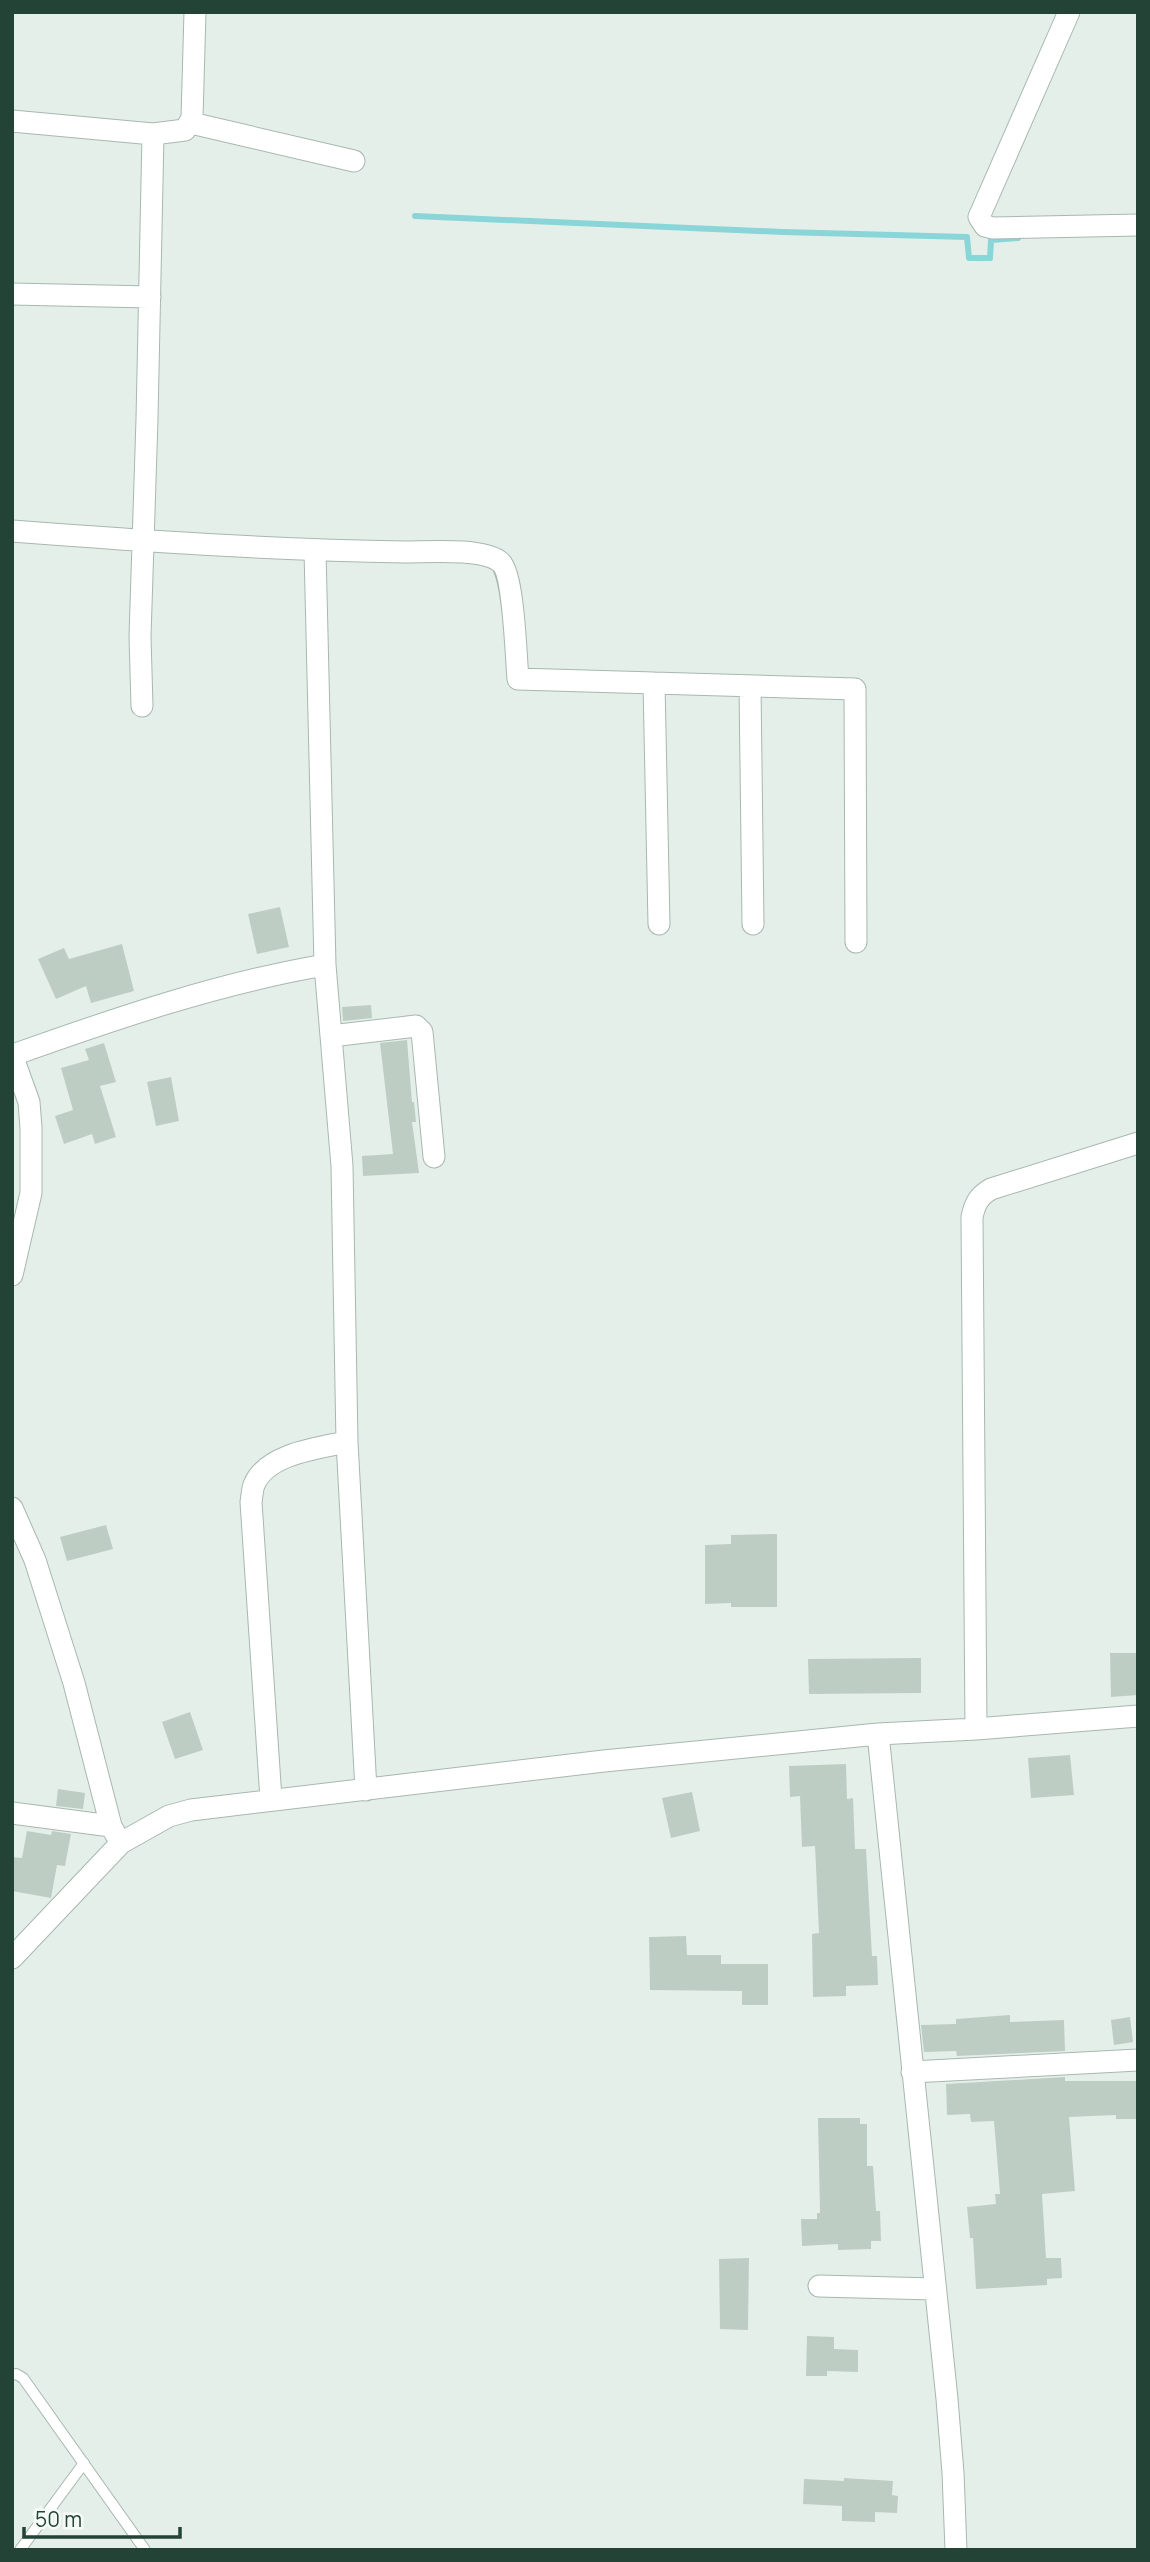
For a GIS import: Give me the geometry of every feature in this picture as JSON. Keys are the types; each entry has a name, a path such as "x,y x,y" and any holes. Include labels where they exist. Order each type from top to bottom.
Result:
{"street":[{"path":"12,121 153,134 185,130 191,123 195,12"},
{"path":"1069,12 979,217 985,226 993,229 1138,225"},
{"path":"191,123 354,161"},
{"path":"142,706 139,637 144,541 153,134"},
{"path":"12,295 150,297"},
{"path":"12,531 315,551 464,552 500,561 506,567 511,593 518,679 855,690 856,942"},
{"path":"315,551 325,965 342,1166 347,1442 366,1790"},
{"path":"654,683 659,924"},
{"path":"750,686 753,924"},
{"path":"12,1275 31,1193 31,1128 29,1102 12,1055 153,1009 283,972 325,965"},
{"path":"331,1036 416,1026 422,1032 434,1157"},
{"path":"976,1729 974,1207 982,1195 991,1189 1138,1143"},
{"path":"271,1800 251,1502 254,1486 261,1475 279,1461 304,1451 347,1442"},
{"path":"12,1508 35,1560 74,1683 116,1834"},
{"path":"12,1813 116,1834 191,1811 604,1761 878,1734 1138,1716"},
{"path":"878,1734 953,2473 956,2550"},
{"path":"12,1958 116,1834"},
{"path":"912,2072 1138,2060"},
{"path":"819,2286 934,2288"}],"lane":[{"path":"12,2375 23,2378 145,2550"},
{"path":"20,2550 84,2463"}],"building":[{"path":"280,907 289,947 257,954 248,914"},
{"path":"122,944 134,991 91,1003 86,986 56,999 38,959 64,948 69,959"},
{"path":"371,1005 372,1018 343,1021 342,1007"},
{"path":"407,1040 416,1122 412,1122 419,1173 363,1176 362,1156 393,1154 380,1043"},
{"path":"104,1043 116,1082 100,1086 116,1137 95,1144 92,1134 64,1144 55,1116 73,1110 61,1068 89,1060 85,1049"},
{"path":"171,1077 179,1121 156,1126 147,1082"},
{"path":"106,1525 113,1549 67,1561 60,1537"},
{"path":"777,1534 777,1607 705,1604 705,1545 731,1544 731,1535"},
{"path":"1110,1653 1138,1653 1138,1695 1111,1697"},
{"path":"921,1658 921,1693 809,1694 808,1659"},
{"path":"190,1712 203,1750 175,1759 162,1722"},
{"path":"1070,1755 1074,1795 1031,1798 1028,1758"},
{"path":"846,1764 847,1799 853,1798 855,1849 866,1849 872,1956 877,1956 878,1985 846,1986 846,1996 813,1997 812,1934 819,1933 815,1846 802,1847 800,1796 790,1797 789,1766"},
{"path":"58,1789 85,1793 83,1809 56,1806"},
{"path":"692,1792 700,1831 671,1838 662,1798"},
{"path":"27,1831 51,1835 52,1831 71,1834 65,1866 57,1865 51,1898 12,1891 12,1857 22,1858"},
{"path":"686,1936 687,1955 721,1955 721,1964 768,1964 768,2005 742,2005 742,1991 650,1990 649,1937"},
{"path":"1010,2015 1010,2022 1064,2020 1065,2051 957,2056 956,2051 924,2052 921,2025 956,2024 956,2019"},
{"path":"1130,2017 1133,2042 1114,2045 1111,2020"},
{"path":"1065,2077 1065,2081 1136,2081 1137,2119 1116,2119 1116,2115 1069,2117 1075,2191 1042,2194 1046,2258 1061,2258 1062,2278 1047,2279 1047,2285 976,2289 973,2238 970,2238 967,2207 996,2204 995,2194 1000,2194 994,2121 971,2122 970,2114 947,2115 946,2084"},
{"path":"818,2118 860,2118 860,2124 867,2124 867,2166 873,2166 876,2211 880,2211 881,2241 871,2241 871,2249 838,2250 838,2244 802,2246 801,2219 817,2219 817,2213 820,2213"},
{"path":"749,2258 748,2330 720,2329 719,2259"},
{"path":"807,2336 834,2337 834,2349 858,2350 858,2372 827,2371 827,2376 806,2376"},
{"path":"844,2478 893,2481 892,2495 898,2496 897,2513 875,2512 875,2522 842,2521 842,2506 803,2504 804,2479 844,2481"}],"waterway":[{"path":"415,216 967,237 969,258 990,258 991,240 1018,238"}]}
